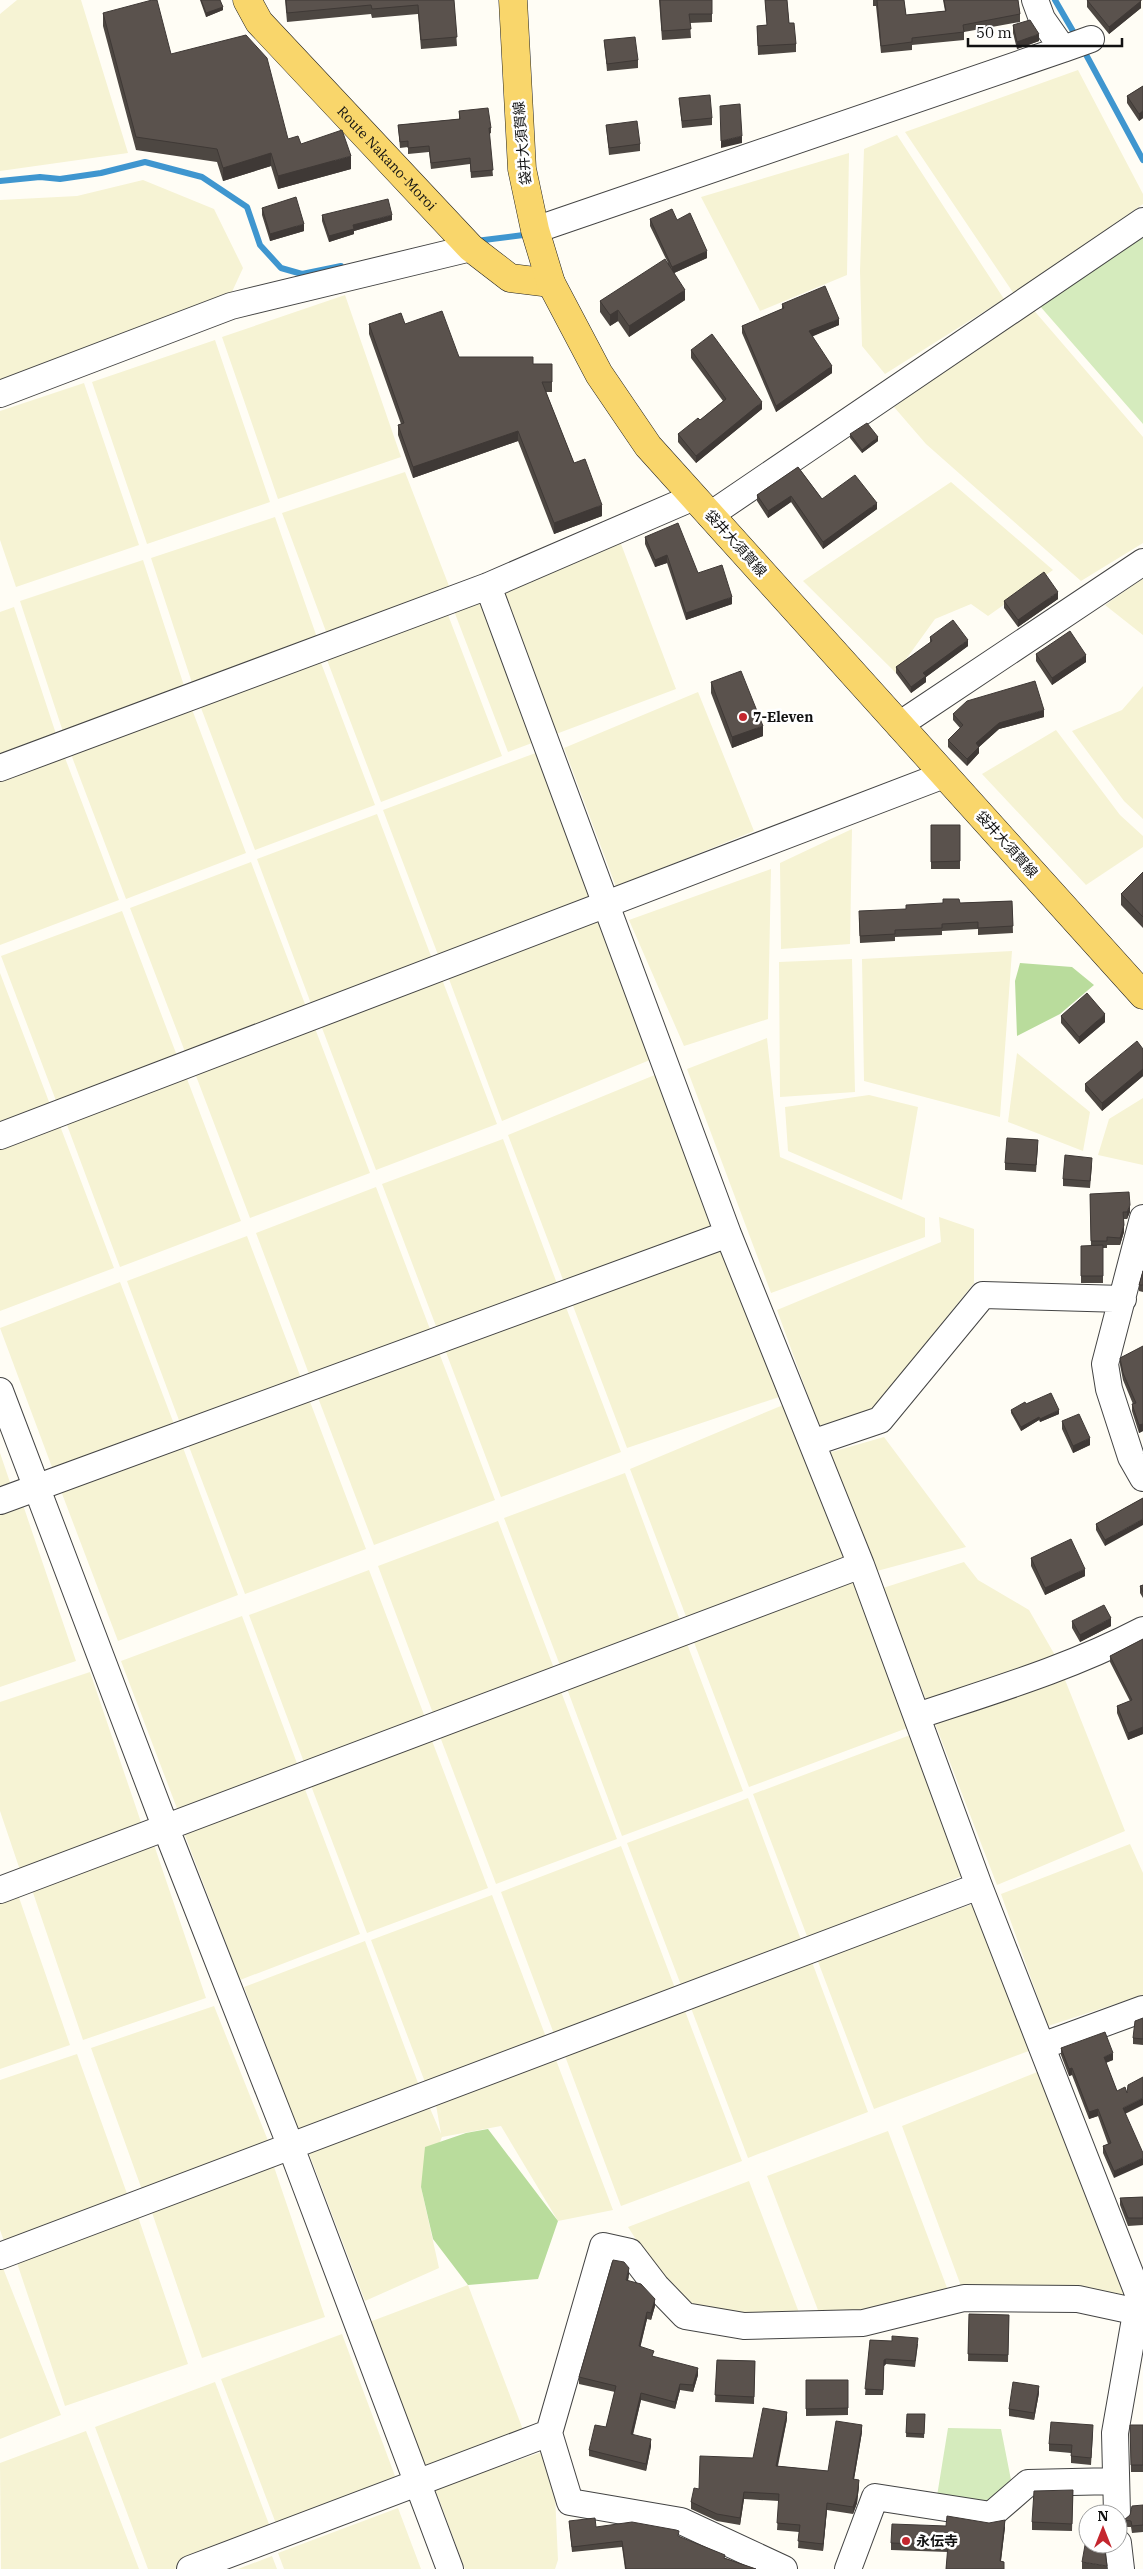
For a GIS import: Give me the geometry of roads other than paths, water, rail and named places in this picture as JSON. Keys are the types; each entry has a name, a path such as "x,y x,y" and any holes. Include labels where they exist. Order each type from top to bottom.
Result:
{"main road":[{"name":"Route Nakano-Moroi","path":"247,0 259,22 471,248 510,278 551,283"},
{"name":"袋井大須賀線","path":"513,0 522,169 535,230 551,283 598,374 648,446 1143,995"}],"street":[{"path":"1035,0 1042,18 1064,48"},
{"path":"535,230 1091,39"},
{"path":"0,768 702,506 1143,221"},
{"path":"0,394 231,306 471,248"},
{"path":"899,725 1143,562"},
{"path":"488,586 728,1234 861,1565 979,1886 1140,2296 1140,2313 1115,2433 1117,2504"},
{"path":"0,1136 944,775"},
{"path":"1143,1218 1105,1364 1109,1389 1131,1457 1143,1478"},
{"path":"0,1502 36,1487 728,1234"},
{"path":"812,1443 880,1420 983,1295 1123,1299"},
{"path":"0,1391 165,1826 291,2146 450,2569"},
{"path":"0,1890 165,1826 861,1565"},
{"path":"917,1716 1097,1654 1143,1630"},
{"path":"0,2256 979,1886"},
{"path":"1042,2046 1143,2009"},
{"path":"784,2569 681,2522 570,2502 549,2433 603,2246 630,2252 656,2286 686,2316 744,2326 863,2323 964,2298 1078,2299 1140,2313"},
{"path":"190,2569 549,2433"},
{"path":"848,2569 875,2497 991,2515 1028,2483 1116,2481"},
{"path":"1119,2554 1121,2569"}],"waterway":[{"path":"1055,0 1077,38"},
{"path":"1083,49 1143,160"},
{"path":"0,181 40,177 60,179 101,173 145,162 202,177 247,207 260,245 281,268 302,274 341,266"},
{"path":"476,241 531,234"}],"place":[{"name":"7-Eleven","path":"743,717"},
{"name":"永伝寺","path":"906,2541"}]}
